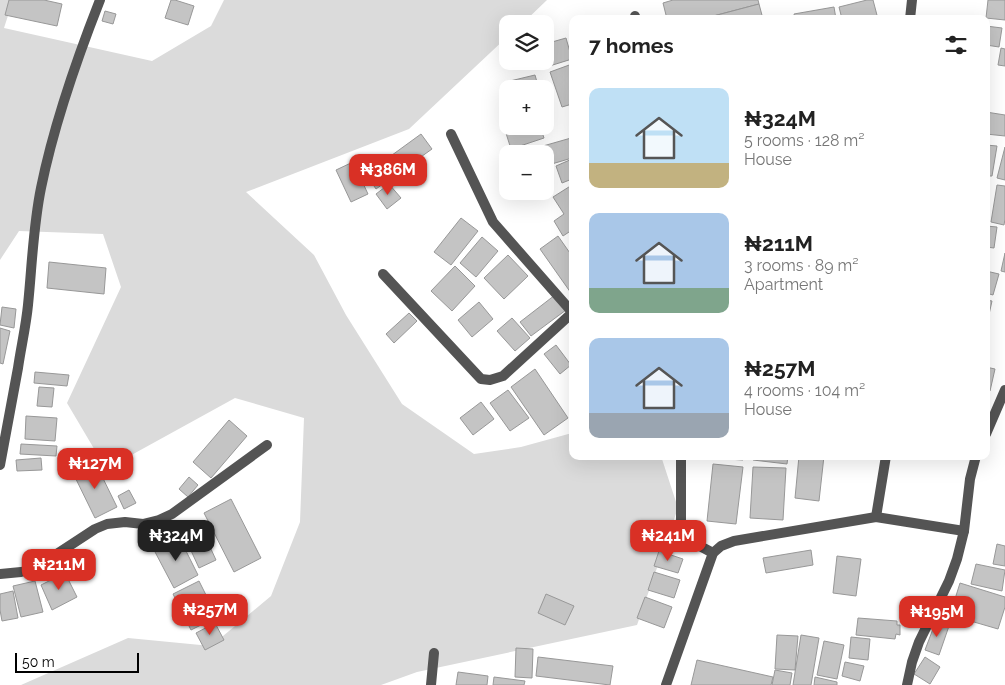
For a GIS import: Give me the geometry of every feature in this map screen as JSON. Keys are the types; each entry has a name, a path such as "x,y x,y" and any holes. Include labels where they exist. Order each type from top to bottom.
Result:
{"street":[{"path":"0,466 25,328 32,246 40,190 56,128 77,62 100,0"},
{"path":"910,15 912,0"},
{"path":"451,134 493,222 569,310"},
{"path":"383,274 481,379 490,380 502,376 569,316"},
{"path":"990,425 1005,390"},
{"path":"0,574 34,569 95,529 107,524 125,522 144,524 172,514 267,445"},
{"path":"681,460 681,534 686,542 696,544 713,553"},
{"path":"876,518 885,460"},
{"path":"907,685 912,662 920,642 958,559 974,460"},
{"path":"666,685 713,553 721,546 734,541 876,518 964,530"},
{"path":"431,685 434,653"}],"shaded area":[{"path":"0,0 13,0 4,28 152,61 211,26 224,0 547,0 531,15 499,15 499,45 409,129 246,192 314,255 346,315 402,404 474,454 521,447 569,434 569,460 662,460 678,508 637,625 417,672 381,685 21,685 128,638 211,646 271,596 300,522 304,418 235,398 106,469 67,403 121,287 103,234 19,231 0,260"}],"building":[{"path":"9,0 44,0 62,4 57,26 5,15"},
{"path":"171,0 194,6 188,25 165,18"},
{"path":"673,0 758,0 759,4 717,15 666,15 663,3"},
{"path":"873,0 877,15 841,15 839,7"},
{"path":"988,0 1005,0 1005,20 990,18 990,15 986,15"},
{"path":"759,4 762,15 717,15"},
{"path":"834,7 835,15 794,15"},
{"path":"105,11 116,14 113,24 102,21"},
{"path":"990,26 1002,28 999,47 990,46"},
{"path":"566,38 569,48 569,60 554,65 554,41"},
{"path":"1001,48 1005,49 1005,66 998,65"},
{"path":"569,65 569,105 562,107 550,72"},
{"path":"535,75 536,80 514,80"},
{"path":"990,113 1005,115 1005,136 990,134"},
{"path":"421,134 432,149 376,189 366,174"},
{"path":"507,135 543,135 544,138 523,145 510,145"},
{"path":"569,139 569,159 554,163 554,145 546,145"},
{"path":"990,145 997,146 992,176 990,176"},
{"path":"1005,147 1005,180 997,178"},
{"path":"569,160 569,180 562,183 556,166"},
{"path":"353,162 368,194 351,202 336,170"},
{"path":"389,184 401,198 387,209 376,194"},
{"path":"997,185 1005,186 1004,225 991,222"},
{"path":"569,187 569,232 563,236 554,221 564,214 554,196"},
{"path":"461,218 478,231 451,265 434,252"},
{"path":"990,226 997,227 994,248 990,248"},
{"path":"558,236 569,252 569,290 540,249"},
{"path":"482,237 498,251 476,277 460,263"},
{"path":"1005,253 1005,272 1001,271"},
{"path":"508,255 528,276 504,299 484,278"},
{"path":"49,262 106,268 104,294 47,288"},
{"path":"455,266 475,286 452,311 431,291"},
{"path":"990,272 999,274 993,295 990,294"},
{"path":"555,295 566,310 531,336 520,322"},
{"path":"479,302 493,319 472,337 458,320"},
{"path":"2,307 16,309 14,328 0,325"},
{"path":"409,313 417,321 394,343 386,334"},
{"path":"512,318 530,338 515,351 497,331"},
{"path":"0,328 10,331 3,364 0,363"},
{"path":"556,345 569,362 569,367 560,374 544,354"},
{"path":"990,368 995,369 990,391"},
{"path":"535,369 568,418 544,435 511,387"},
{"path":"35,372 69,375 67,386 34,383"},
{"path":"39,387 54,388 52,407 37,406"},
{"path":"508,390 529,418 510,431 490,403"},
{"path":"481,402 494,419 473,435 460,418"},
{"path":"26,416 57,418 55,441 25,439"},
{"path":"229,420 247,436 211,478 193,462"},
{"path":"21,444 57,446 56,456 20,454"},
{"path":"41,458 42,470 17,471 16,460"},
{"path":"753,460 788,460 787,464"},
{"path":"799,460 824,460 819,501 795,498"},
{"path":"95,462 117,507 95,518 73,473"},
{"path":"713,464 743,467 736,524 707,521"},
{"path":"753,467 786,468 783,520 750,518"},
{"path":"189,477 198,485 188,497 179,489"},
{"path":"129,490 136,503 124,509 118,496"},
{"path":"231,499 261,558 234,572 204,513"},
{"path":"199,523 216,560 199,568 182,531"},
{"path":"179,537 198,575 174,588 154,550"},
{"path":"997,544 1005,546 1005,566 993,564"},
{"path":"811,550 813,565 766,573 763,558"},
{"path":"659,551 683,559 678,573 654,566"},
{"path":"837,556 861,559 856,596 833,593"},
{"path":"976,564 1005,570 1002,591 971,584"},
{"path":"654,572 680,580 674,598 648,590"},
{"path":"65,573 77,597 52,610 41,585"},
{"path":"35,581 43,612 21,617 13,586"},
{"path":"199,581 217,617 191,630 173,594"},
{"path":"960,583 1005,597 1005,607 998,629 950,615"},
{"path":"13,591 18,618 2,621 0,594"},
{"path":"546,594 574,606 565,625 538,613"},
{"path":"645,597 672,607 664,628 637,618"},
{"path":"858,618 897,621 897,625 900,625 900,635 896,634 895,639 856,635"},
{"path":"936,621 949,626 939,655 925,650"},
{"path":"215,623 224,640 205,650 196,633"},
{"path":"777,635 798,636 795,670 775,669"},
{"path":"801,635 819,638 811,685 793,685"},
{"path":"851,637 870,639 868,660 849,658"},
{"path":"824,641 844,645 837,679 817,675"},
{"path":"516,648 533,649 532,678 515,677"},
{"path":"538,657 613,666 610,685 536,676"},
{"path":"925,657 940,667 930,684 914,674"},
{"path":"697,660 773,677 771,685 691,685"},
{"path":"845,662 864,666 860,681 842,676"},
{"path":"775,670 792,673 790,685 772,685"},
{"path":"458,672 488,676 487,685 456,685"},
{"path":"494,677 525,681 524,685 493,685"},
{"path":"815,677 837,682 837,685 814,685"}]}
